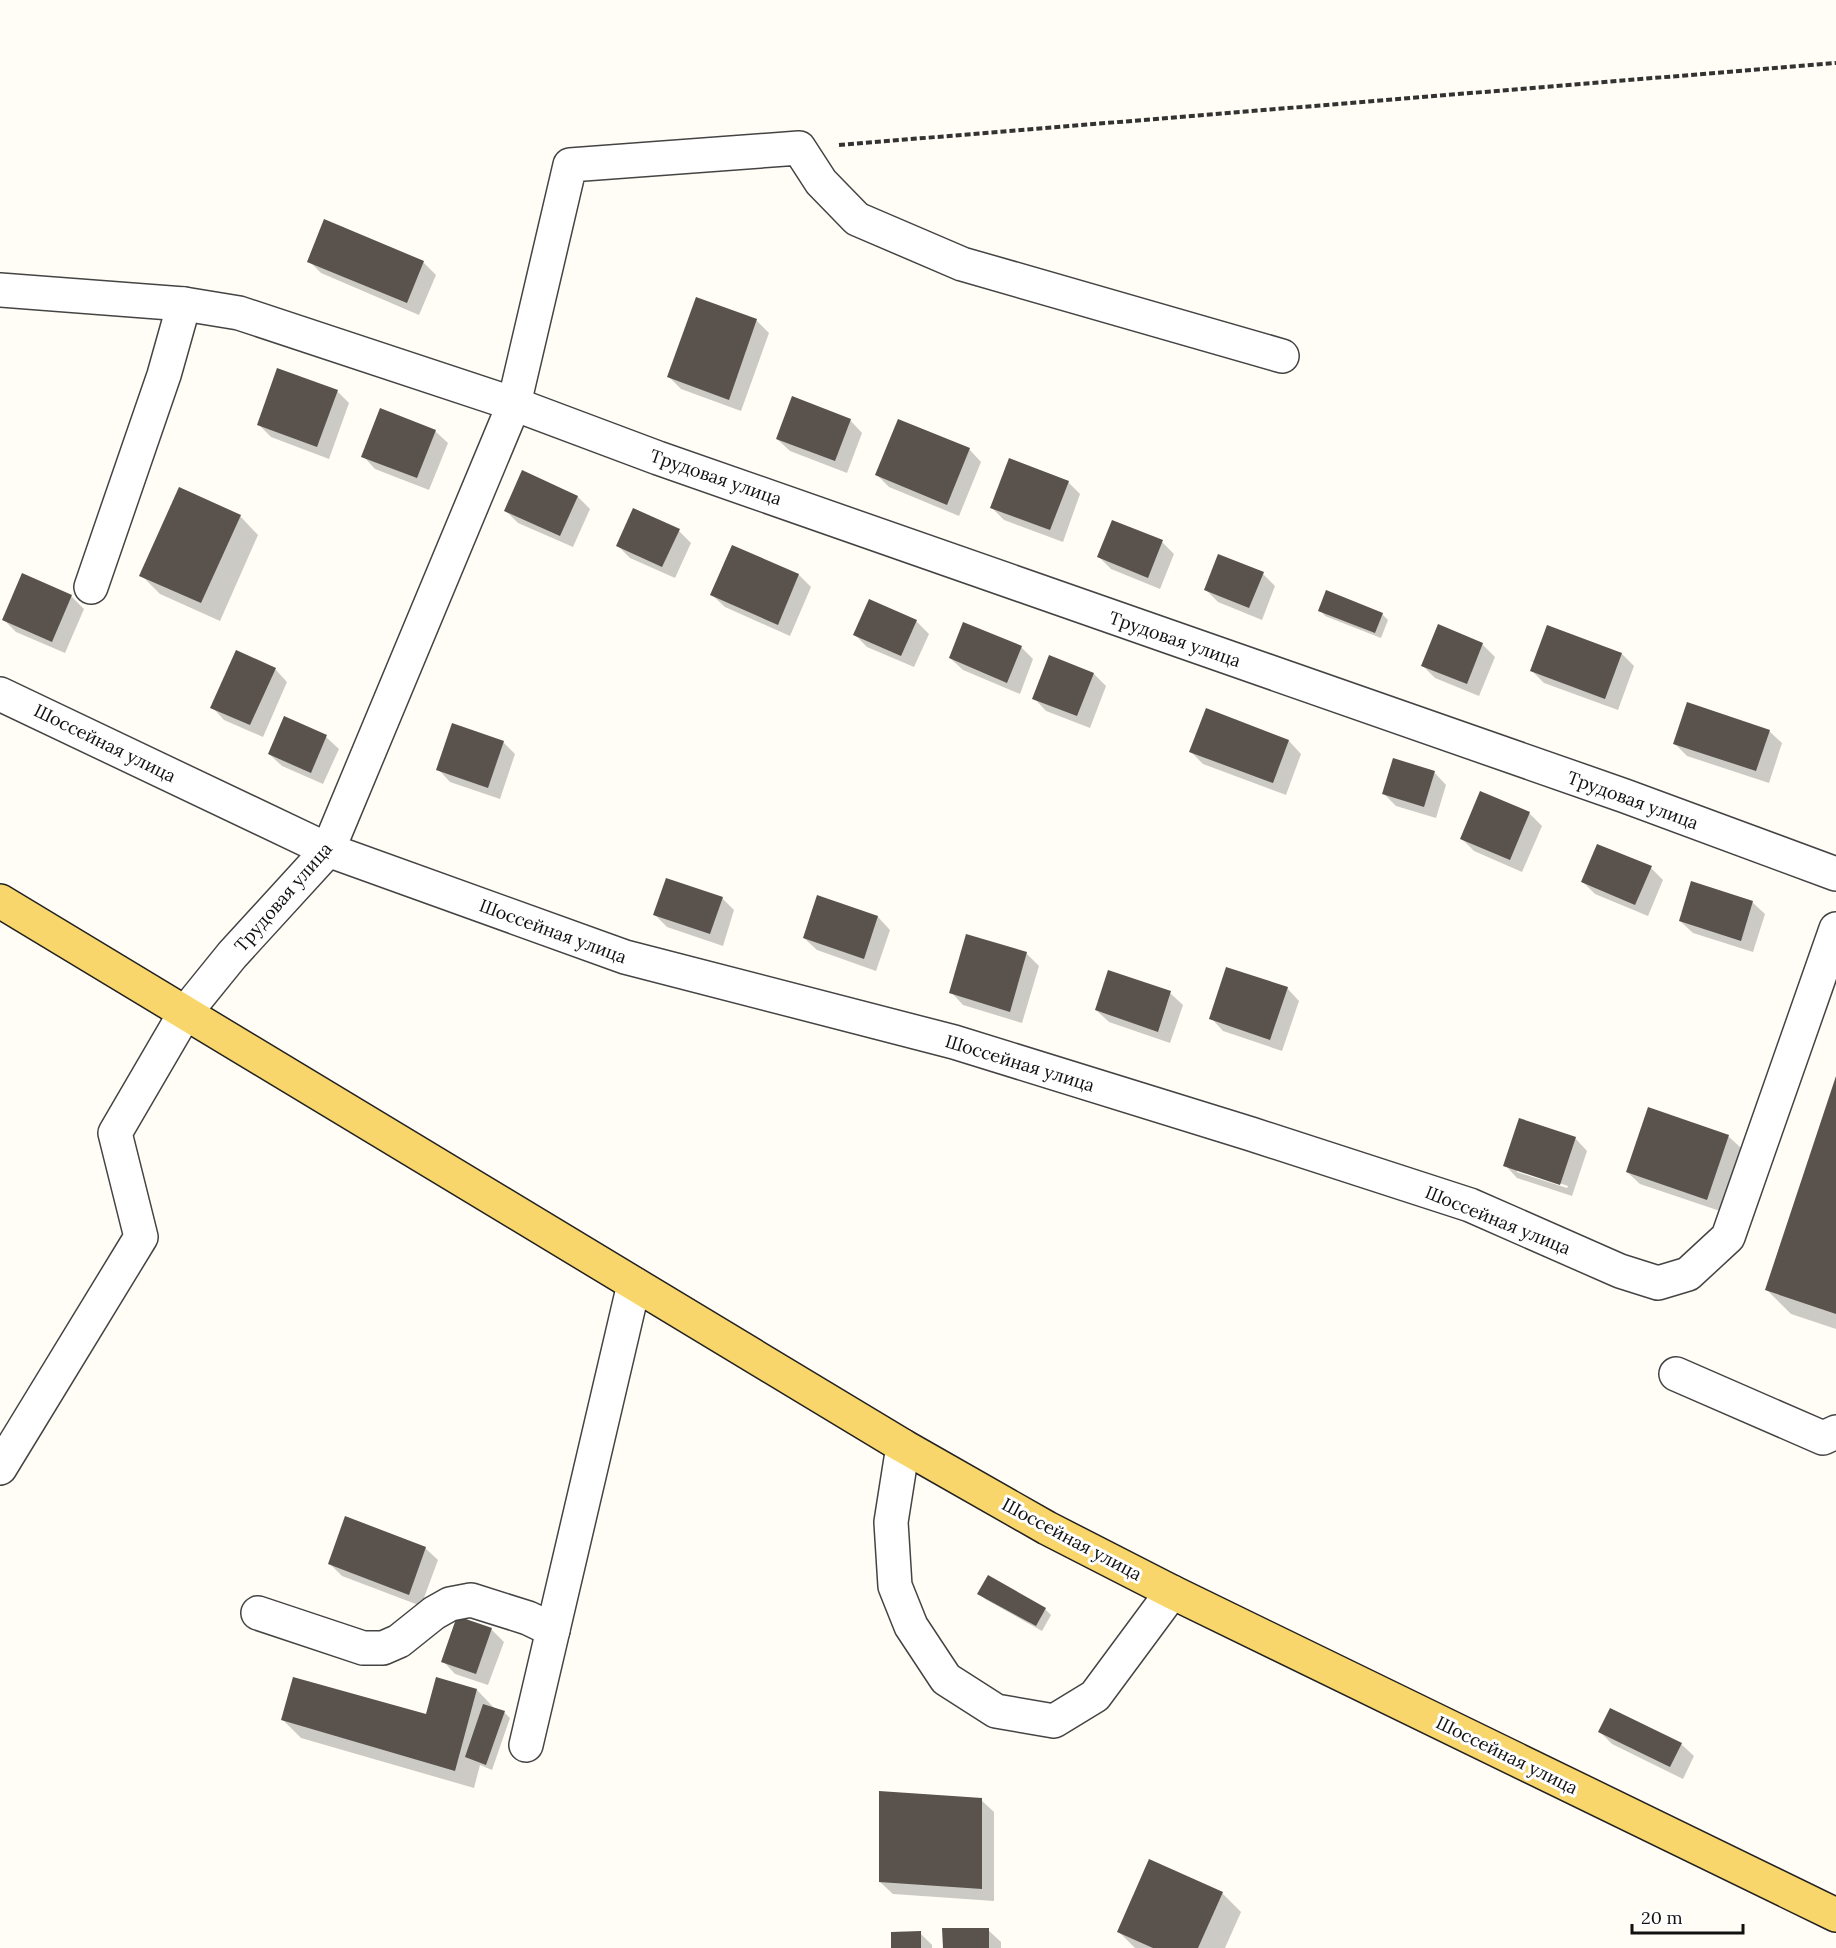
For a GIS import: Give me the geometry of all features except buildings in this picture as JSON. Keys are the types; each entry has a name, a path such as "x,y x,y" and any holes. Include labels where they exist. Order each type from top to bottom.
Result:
{"main road":[{"name":"Шоссейная улица","path":"0,901 903,1446 1047,1528 1172,1592 1836,1915"}],"street":[{"path":"514,404 570,165 799,148 821,182 857,219 962,264 1282,356"},
{"name":"Трудовая улица","path":"0,290 184,304 239,313 514,404 658,458 1603,788 1836,874"},
{"path":"91,587 164,375 184,304"},
{"name":"Трудовая улица","path":"0,1468 141,1237 115,1133 184,1013 232,955 328,850 514,404"},
{"name":"Шоссейная улица","path":"0,694 328,850 625,957 954,1042 1251,1134 1459,1201 1620,1271 1658,1283 1688,1274 1728,1237 1836,929"},
{"path":"526,1745 634,1284"},
{"path":"1676,1374 1823,1438 1836,1432"},
{"path":"903,1446 891,1522 895,1586 911,1626 946,1678 996,1711 1054,1721 1095,1696 1172,1592"},
{"path":"258,1613 363,1648 383,1648 399,1641 434,1613 450,1604 471,1600 528,1618 553,1629"}],"path":[{"path":"799,148 1836,63"}]}
